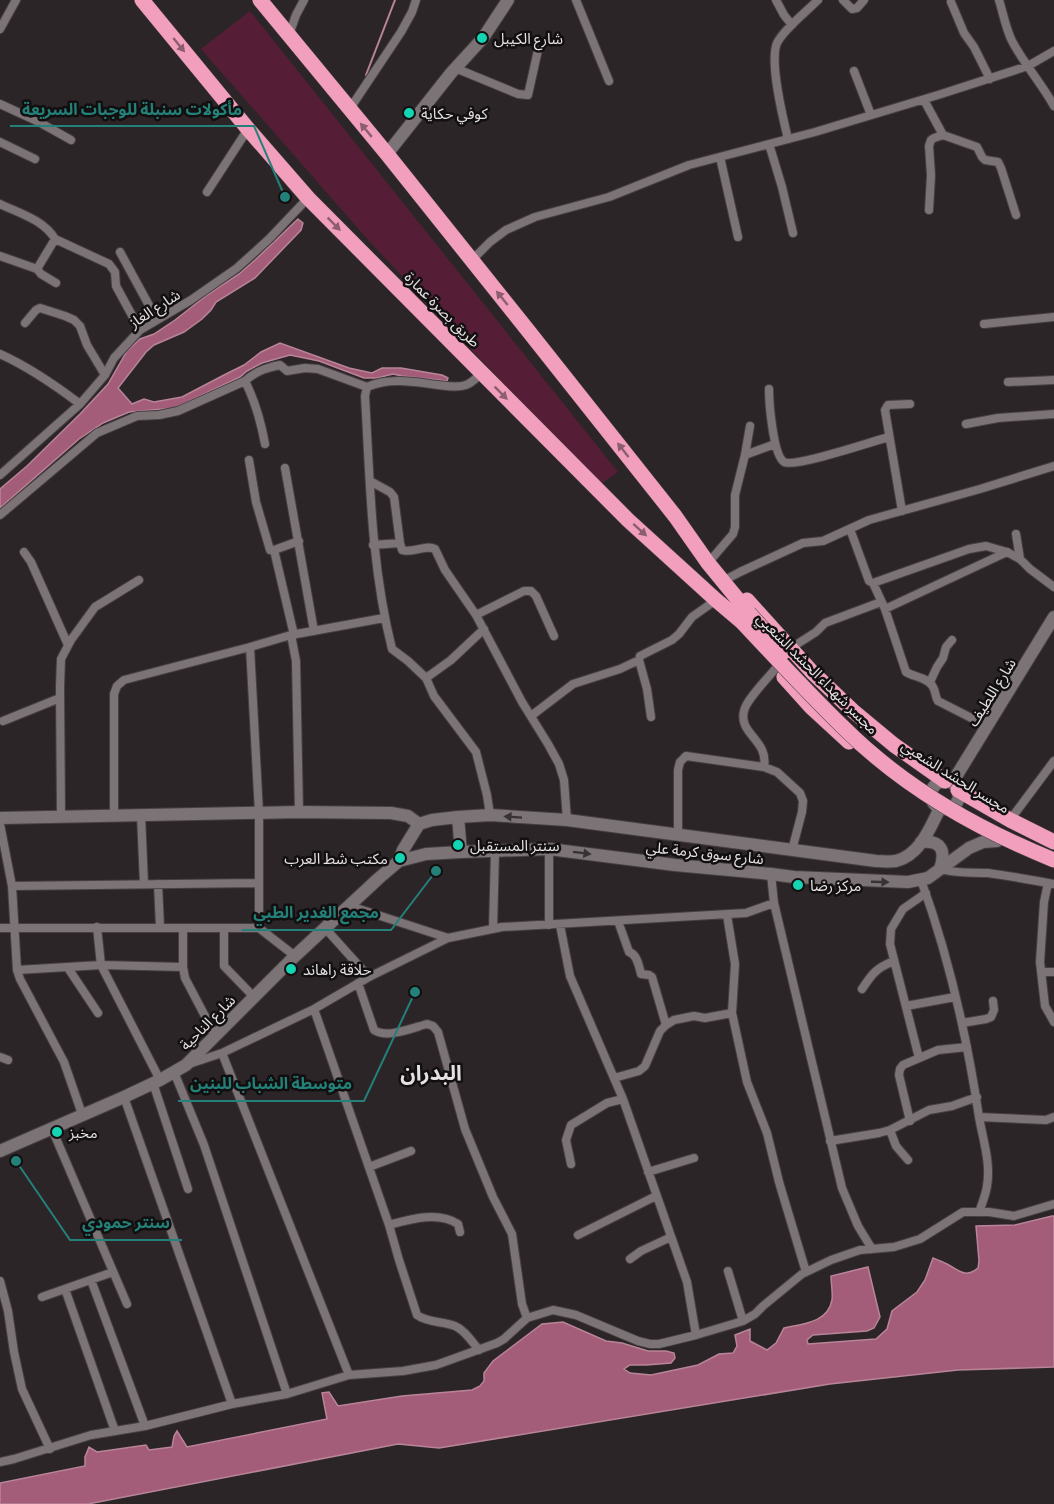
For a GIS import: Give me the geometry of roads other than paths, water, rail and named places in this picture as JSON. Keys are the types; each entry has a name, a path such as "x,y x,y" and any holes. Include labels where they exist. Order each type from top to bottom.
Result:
{"highway":[{"name":"طريق بصرة عمارة","path":"142,0 308,198 628,520 716,600 745,617"},
{"path":"260,0 387,154 675,516 723,581 745,617"},
{"path":"723,581 735,586 812,672 853,711 894,745 1003,816 1054,842"},
{"path":"716,600 811,707 872,762 963,822 1022,854 1054,867"},
{"name":"مجسر الحشد الشعبي","path":"745,617 828,700 894,760 938,790 992,822 1054,851"},
{"name":"مجسر شهداء الحشد الشعبي","path":"745,617 843,728 897,773 942,804 985,828 1054,860"},
{"path":"991,838 981,826 984,817 992,812 1003,816"}],"main road":[{"path":"387,154 455,68 483,38 508,0"},
{"name":"شارع اللطيف","path":"952,784 1054,617"},
{"path":"952,784 958,800 955,805 940,806 933,790 936,786 952,784"},
{"name":"شارع سوق كرمة علي","path":"419,824 459,817 490,815 567,820 876,861 895,861 912,854 940,806"},
{"path":"0,818 299,812 391,813 408,816 419,824 399,861"},
{"path":"459,817 461,852"},
{"path":"412,835 416,846 426,854"},
{"name":"شارع سوق كرمة علي","path":"399,861 426,854 549,849 794,877 908,882 928,878 969,848 991,838"},
{"path":"921,842 936,844 941,849 944,858 940,869"},
{"name":"شارع الناحية","path":"0,1151 157,1082 186,1065 295,956 399,861"}],"street":[{"path":"0,29 16,0"},
{"path":"289,35 304,0"},
{"path":"349,110 401,32 416,0"},
{"path":"576,0 609,81"},
{"path":"776,0 792,25"},
{"path":"788,139 775,65 776,45 783,34 818,0"},
{"path":"843,0 852,9 857,8 864,0"},
{"path":"999,0 1011,40 1054,106"},
{"path":"951,2 964,33 974,47 990,79"},
{"path":"455,68 518,94 528,95 538,50"},
{"path":"472,261 490,242 506,230 535,217 609,197 689,165 788,139 990,79 1028,66 1054,51"},
{"path":"854,71 871,115"},
{"path":"924,100 942,135"},
{"path":"0,104 71,140"},
{"path":"207,192 248,129"},
{"path":"929,210 931,175 929,146 934,138 942,135 977,147 985,160 998,162 1016,215"},
{"path":"0,142 35,159"},
{"path":"769,144 793,233"},
{"path":"720,157 738,237"},
{"name":"شارع الغاز","path":"0,475 80,404 105,375 114,358 140,330 191,300 237,268 269,239 308,198"},
{"path":"0,204 44,225 55,239 109,264 115,272 116,286 140,330"},
{"path":"37,269 55,239"},
{"path":"120,252 157,320"},
{"path":"0,256 37,269 56,283"},
{"path":"25,323 40,308 74,320 80,326 87,345 105,375"},
{"path":"984,324 1054,317"},
{"path":"0,354 56,386 80,404"},
{"path":"0,515 97,433 137,416 178,411 245,381 265,368 280,365 287,371 305,368 318,369 368,387"},
{"path":"481,374 469,384 459,386 396,380 378,382 368,387 365,396 373,545 384,618 392,649 408,660 426,678 434,696 476,752 490,815"},
{"path":"1008,382 1054,380"},
{"path":"245,381 261,424 265,444"},
{"path":"769,389 775,444 784,462 815,458 889,437"},
{"path":"902,511 885,410 888,405 910,404"},
{"path":"966,424 998,418 1054,414"},
{"path":"708,563 733,534 735,495 750,426"},
{"path":"745,455 775,444"},
{"path":"249,460 256,502 269,549 274,550 299,541"},
{"path":"723,581 803,543 823,541 869,520 1054,466"},
{"path":"285,468 314,631"},
{"path":"370,482 390,492 394,497 402,550 408,552 431,547 435,549 445,570 476,615 558,764 564,780 567,820"},
{"path":"850,529 869,581 873,583 883,605 906,672 930,682 938,701 987,726"},
{"path":"1016,534 1020,559"},
{"path":"373,545 400,543"},
{"path":"873,583 969,549 986,546 1008,552 1020,559 1054,587"},
{"path":"274,550 293,635 296,661 299,812"},
{"path":"24,552 31,562 68,645"},
{"path":"791,648 816,632 825,623 883,605 1008,552"},
{"path":"61,817 61,659 68,645 95,607 139,580"},
{"path":"476,615 524,591 531,591 536,596 554,636"},
{"path":"531,717 573,684 620,669 639,660 644,653 672,640 692,617 716,600"},
{"path":"114,816 114,694 117,686 124,680 293,635 384,618"},
{"path":"426,678 451,660 484,629"},
{"path":"930,682 943,658 946,647 952,640"},
{"path":"250,647 259,813 258,928"},
{"path":"639,660 647,689 651,717"},
{"path":"764,767 766,759 764,750 743,720 744,710 776,669"},
{"path":"3,721 60,698"},
{"path":"678,836 678,770 680,762 686,756 764,767 777,772 800,793 803,801 792,850"},
{"path":"1003,816 1054,761"},
{"path":"141,815 144,884"},
{"path":"0,824 12,886 16,970 64,1062 82,1114"},
{"path":"549,849 549,925"},
{"path":"493,929 495,852"},
{"path":"940,869 953,873 993,874 1051,884 1044,902 1041,972 1045,1006 1054,1022"},
{"path":"771,874 774,903 842,1188 858,1226 872,1249"},
{"path":"921,880 934,915 962,1023 977,1097 988,1160 987,1185 979,1212"},
{"path":"12,886 258,883"},
{"path":"158,884 160,927"},
{"path":"919,1058 890,944 891,929 903,909 926,893"},
{"path":"186,1065 222,1053 314,1009 369,977 448,938 502,927 728,915 746,913 774,903"},
{"path":"350,906 448,938"},
{"path":"728,915 735,964 732,1012 747,1082 767,1133 806,1272"},
{"path":"618,921 629,952 635,955 641,974 652,977 666,1025"},
{"path":"560,925 570,976 623,1099 687,1282 696,1335"},
{"path":"97,927 101,965 157,1082 188,1189"},
{"path":"0,928 258,928 295,956"},
{"path":"183,928 185,978 215,1035"},
{"path":"224,928 224,966 254,997"},
{"path":"325,928 369,977"},
{"path":"862,989 874,972 881,966 894,961"},
{"path":"16,970 101,965 183,968"},
{"path":"68,968 98,1013"},
{"path":"1041,972 1054,972"},
{"path":"358,983 374,1030 386,1034 427,1024 433,1026 438,1032 465,1129 493,1197 512,1234 522,1304 527,1318"},
{"path":"906,1006 955,996"},
{"path":"962,1023 991,1017 994,1010 993,1001"},
{"path":"314,1009 389,1225 417,1315 424,1319 455,1325 479,1350"},
{"path":"614,1078 639,1071 645,1066 660,1031 674,1020 694,1016 705,1018 732,1012"},
{"path":"910,1120 899,1075 903,1065 938,1050 967,1047"},
{"path":"222,1053 349,1375"},
{"path":"174,1072 204,1145 287,1394"},
{"path":"124,1097 232,1404"},
{"path":"831,1141 890,1130 929,1110 952,1106 977,1097"},
{"path":"572,1164 566,1140 572,1125 607,1103 623,1099"},
{"path":"979,1117 1046,1120 1054,1117"},
{"path":"51,1129 127,1304"},
{"path":"890,1130 896,1146 908,1160"},
{"path":"369,1167 411,1151"},
{"path":"648,1172 694,1158"},
{"path":"578,1235 656,1196"},
{"path":"0,1462 14,1460 91,1435 145,1426 232,1404 287,1394 349,1375 403,1371 436,1365 504,1339 527,1318 546,1312 562,1311 576,1315 650,1344 696,1335 743,1321 755,1314 806,1272 831,1260 860,1250 894,1247 920,1239 963,1212 1014,1216 1054,1204"},
{"path":"389,1225 410,1219 439,1217 458,1224 460,1232"},
{"path":"630,1259 670,1237"},
{"path":"728,1271 743,1321"},
{"path":"42,1297 113,1272"},
{"path":"91,1280 145,1426"},
{"path":"0,1281 8,1311 22,1389 50,1449"},
{"path":"65,1289 115,1431"}],"waterway":[{"path":"366,75 395,0"}],"place":[{"name":"شارع الكيبل","path":"482,38"},
{"name":"كوفي حكاية","path":"409,113"},
{"name":"مأكولات سنبلة للوجبات السريعة","path":"285,197"},
{"name":"سنتر المستقبل","path":"458,845"},
{"name":"مكتب شط العرب","path":"400,858"},
{"name":"مجمع الغدير الطبي","path":"436,871"},
{"name":"مركز رضا","path":"798,885"},
{"name":"حلاقة راهاند","path":"291,969"},
{"name":"متوسطة الشباب للبنين","path":"415,992"},
{"name":"مخبز","path":"57,1132"},
{"name":"سنتر حمودي","path":"16,1161"}],"district":[{"name":"البدران","path":"431,1071"}]}
